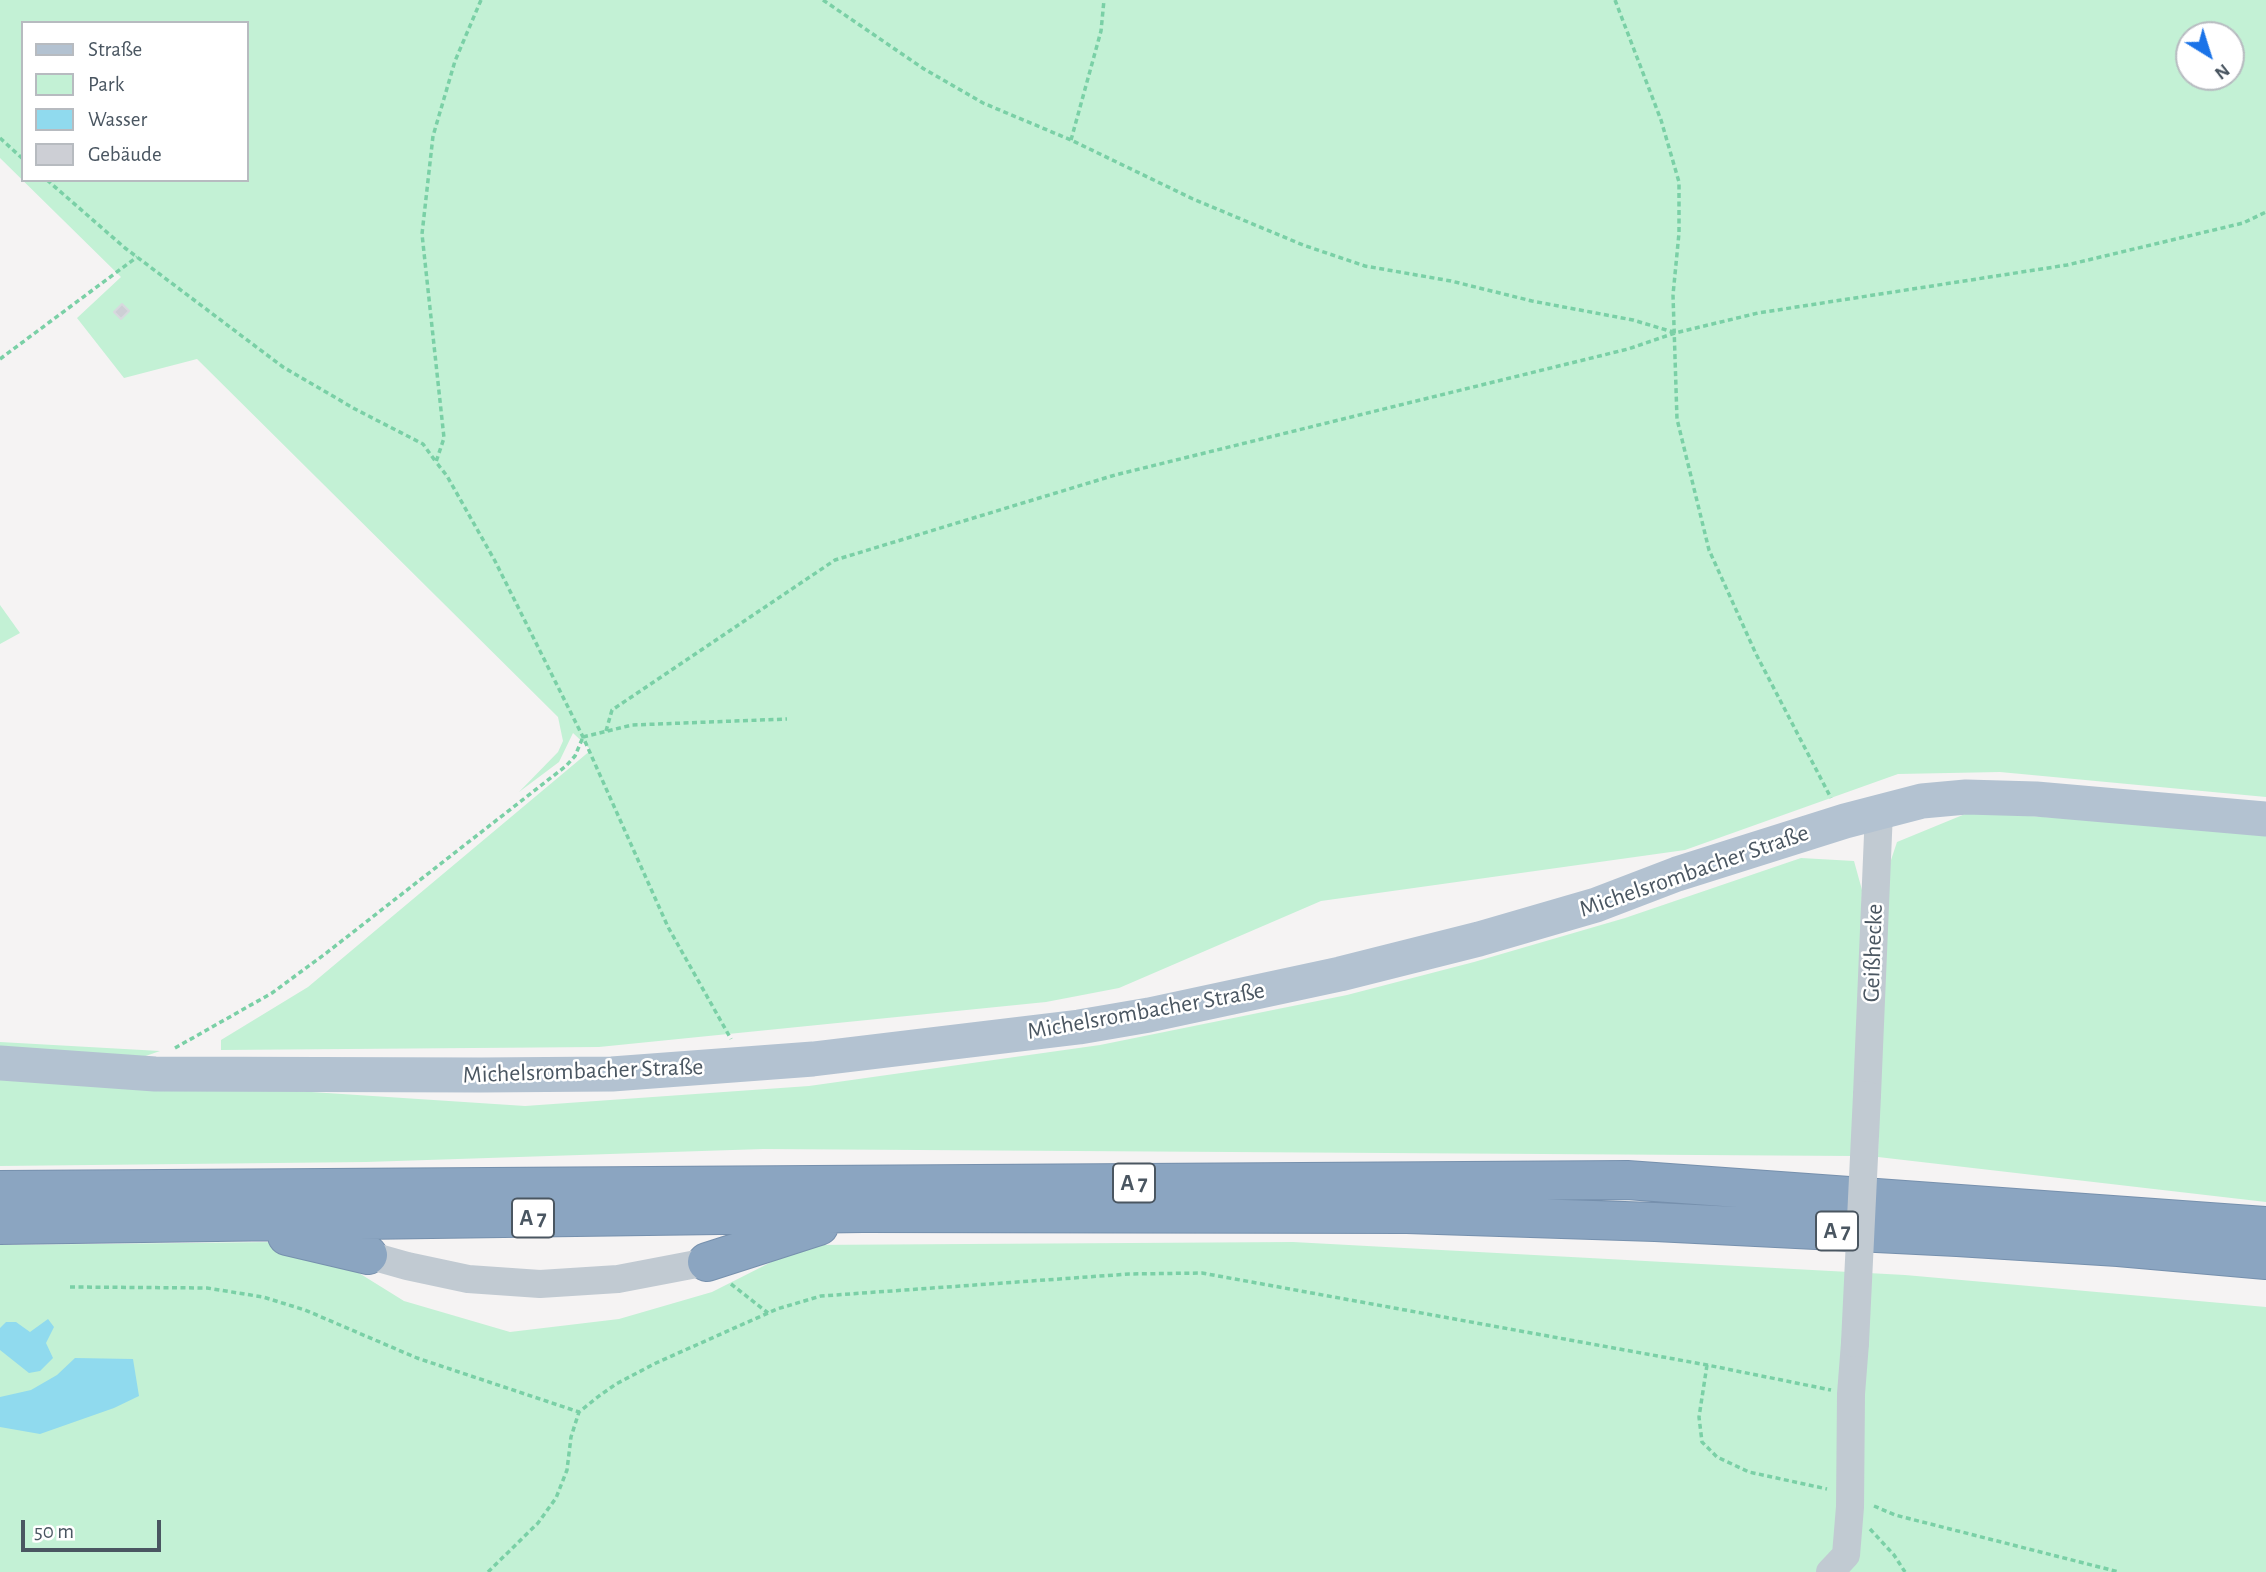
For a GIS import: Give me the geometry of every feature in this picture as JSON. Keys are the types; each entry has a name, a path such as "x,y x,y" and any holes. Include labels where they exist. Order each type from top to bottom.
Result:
{"highway":[{"name":"A 7","path":"0,1189 1627,1181 2266,1226"},
{"name":"A 7","path":"0,1224 863,1213 1407,1214 1655,1222 2078,1245 2266,1260"},
{"path":"708,1262 863,1213"},
{"path":"202,1222 313,1241 368,1255"}],"main road":[{"name":"Michelsrombacher Straße","path":"0,1063 155,1074 335,1076 612,1074 813,1059 1079,1027 1149,1015 1340,974 1479,939 1595,905 1677,874 1845,821 1922,802 1966,797 2036,799 2266,819"}],"lane":[{"name":"Geißhecke","path":"1851,1394 1879,811"},
{"path":"368,1255 468,1279 540,1284 618,1279 708,1262"},
{"path":"1838,1563 1850,1501 1851,1394"}],"path":[{"path":"436,462 444,438 422,234 433,136 455,61 481,0"},
{"path":"823,0 924,69 983,103 1071,140 1303,246 1365,266 1451,281 1532,301 1633,320 1675,333"},
{"path":"1071,140 1101,30 1104,0"},
{"path":"1615,0 1661,120 1679,181 1679,233 1673,295 1677,419 1709,550 1756,654 1821,781 1845,821"},
{"path":"0,138 21,157"},
{"path":"49,182 125,248 283,367 355,410 423,444 447,476 495,561 583,737 668,927 731,1039"},
{"path":"606,731 612,710 835,560 1115,475 1628,349 1675,333 1758,313 2067,265 2243,223 2266,212"},
{"path":"0,359 137,257"},
{"path":"583,737 632,725 787,719"},
{"path":"155,1074 166,1055 188,1039 272,993 433,871 566,766 575,756 583,737"},
{"path":"488,1572 538,1523 556,1498 567,1470 570,1437 579,1412 616,1384 656,1363 777,1309 821,1296 1129,1275 1214,1274 1851,1394"},
{"path":"70,1287 207,1288 263,1297 305,1310 417,1358 579,1412"},
{"path":"1707,1365 1699,1417 1702,1442 1717,1457 1749,1472 1895,1515 2119,1572"},
{"path":"1850,1501 1905,1572"}],"green space":[{"path":"0,0 2266,0 2266,797 2000,772 1898,774 1685,850 1321,901 1119,988 1046,1002 599,1047 221,1050 221,1040 308,987 591,750 573,733 559,762 519,792 558,752 563,741 558,717 197,359 124,378 77,318 121,277 24,182 248,182 248,21 21,21 21,179 0,158"},
{"path":"0,605 20,633 0,644"},
{"path":"1970,812 2192,827 2266,836 2266,1202 1878,1157 1886,875 1897,842"},
{"path":"1801,858 1854,861 1862,890 1854,1156 763,1149 366,1162 0,1166 0,1076 159,1082 525,1106 809,1086 1100,1045 1347,995 1625,918"},
{"path":"0,1042 160,1051 137,1059 0,1053"},
{"path":"276,1242 346,1265 404,1301 510,1332 619,1319 712,1292 805,1245 1293,1242 1905,1275 2266,1307 2266,1572 0,1572 0,1245"}],"water":[{"path":"48,1319 54,1327 46,1343 53,1358 40,1371 29,1373 0,1350 0,1328 6,1322 16,1322 30,1332"},
{"path":"75,1358 133,1359 139,1396 114,1408 40,1434 0,1427 0,1397 31,1390 57,1375"}],"building":[{"path":"122,304 129,311 121,319 114,312"}]}
